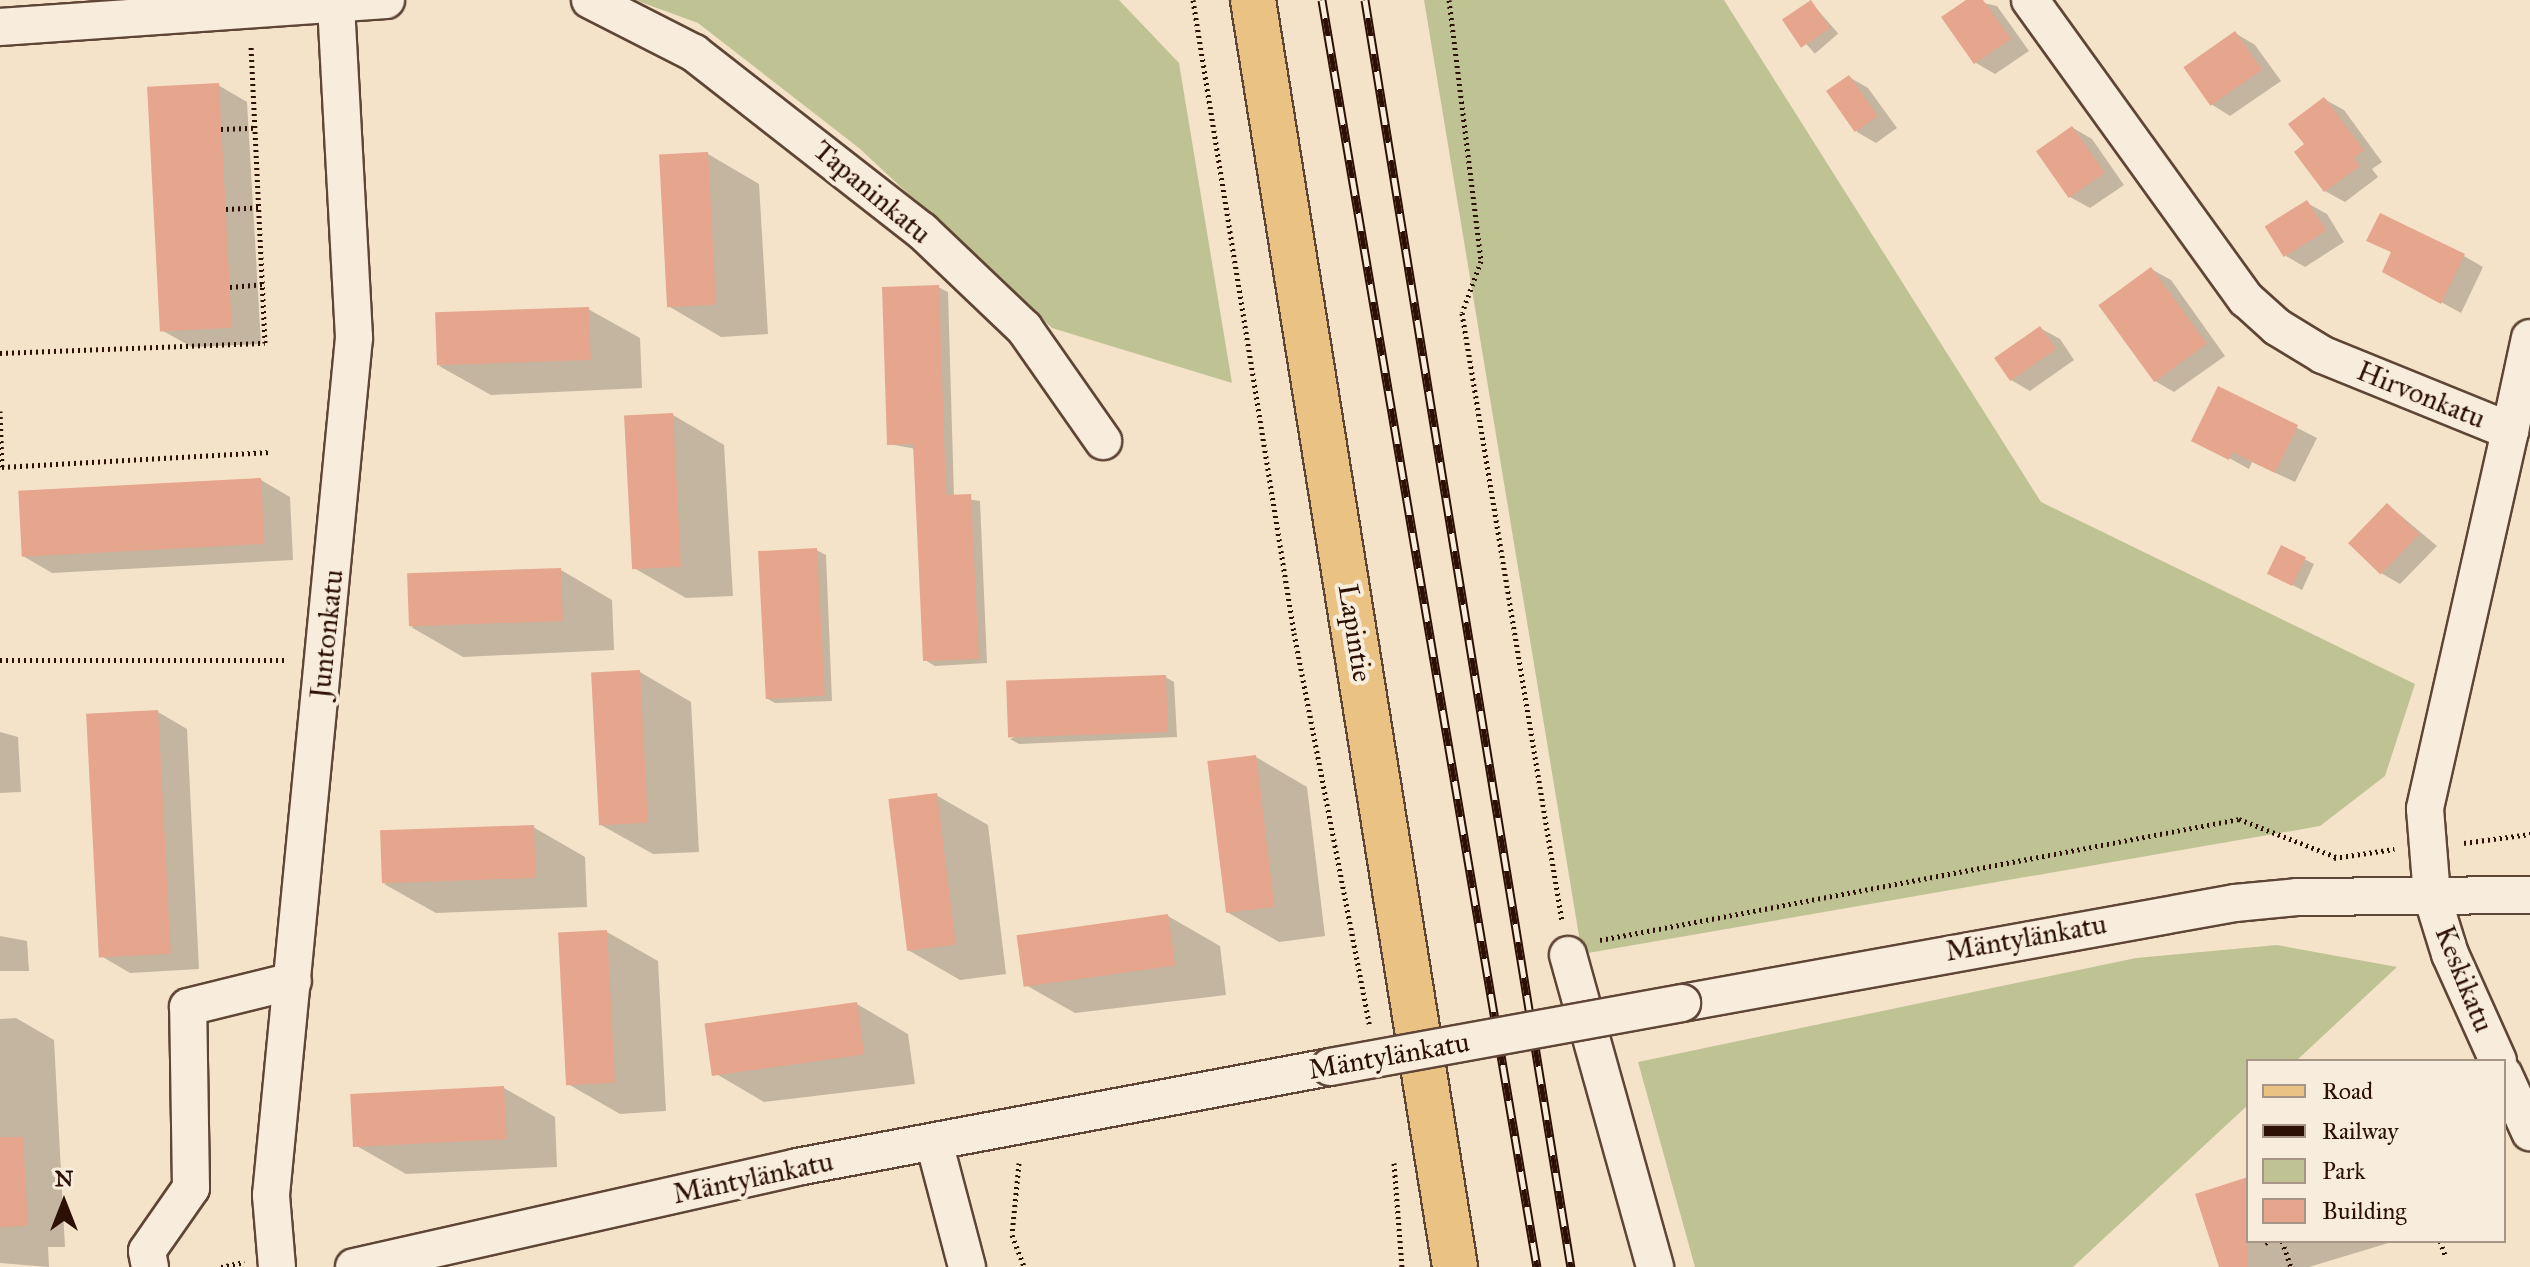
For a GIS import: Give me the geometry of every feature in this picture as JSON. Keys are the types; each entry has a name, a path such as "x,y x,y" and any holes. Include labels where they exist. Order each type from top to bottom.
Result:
{"main road":[{"name":"Lapintie","path":"1253,0 1455,1267"}],"street":[{"path":"0,27 250,12 386,0"},
{"name":"Tapaninkatu","path":"590,0 694,53 922,231 1024,328 1103,441"},
{"name":"Hirvonkatu","path":"2030,0 2246,299 2277,327 2323,355 2510,431 2428,787 2426,851 2432,896"},
{"name":"Juntonkatu","path":"277,1267 271,1195 356,301 336,3"},
{"path":"2510,431 2530,338"},
{"name":"Mäntylänkatu","path":"354,1267 934,1142 2235,903 2530,895"},
{"name":"Keskikatu","path":"2432,896 2450,954 2497,1059"},
{"path":"1568,955 1655,1267"},
{"path":"150,1267 147,1251 191,1188 188,1007 293,981"},
{"path":"2506,1079 2530,1132"},
{"path":"934,1142 967,1267"}],"path":[{"path":"1193,0 1294,633 1369,1027"},
{"path":"1449,0 1481,261 1462,313 1568,955 1614,937 2239,819 2336,857"},
{"path":"0,353 265,343 250,12"},
{"path":"221,129 255,128"},
{"path":"226,209 259,207"},
{"path":"230,287 263,284"},
{"path":"0,411 2,467 270,452"},
{"path":"0,660 324,661"},
{"path":"2470,842 2530,834"},
{"path":"1023,1147 1014,1185 1012,1235 1024,1267"},
{"path":"1393,1150 1402,1267"},
{"path":"2283,1243 2291,1267"},
{"path":"2441,1243 2445,1255"}],"green space":[{"path":"635,0 1119,0 1179,63 1232,383 1052,328 859,148 698,23"},
{"path":"1424,0 1724,0 2041,502 2415,684 2385,776 2320,826 1582,954"},
{"path":"2277,945 2397,967 2298,1059 2246,1059 2246,1107 2073,1267 1695,1267 1638,1062 2136,958"}],"building":[{"path":"1811,0 1830,28 1801,48 1782,20"},
{"path":"1966,0 1983,0 2011,39 1974,64 1941,17"},
{"path":"2235,31 2262,70 2210,106 2183,67"},
{"path":"1849,75 1878,116 1855,132 1826,91"},
{"path":"219,83 232,328 160,331 147,87"},
{"path":"2324,97 2364,150 2354,158 2360,166 2324,192 2294,152 2304,144 2288,124"},
{"path":"2072,126 2105,173 2069,198 2036,151"},
{"path":"708,152 716,305 667,307 659,155"},
{"path":"2307,200 2326,231 2284,257 2265,226"},
{"path":"2380,213 2465,254 2441,304 2382,272 2391,252 2366,241"},
{"path":"2151,267 2207,344 2154,382 2098,305"},
{"path":"939,285 946,495 971,494 979,659 923,661 913,444 887,445 882,287"},
{"path":"589,307 591,360 437,365 435,312"},
{"path":"2040,326 2056,349 2010,381 1994,358"},
{"path":"2218,386 2298,425 2275,473 2232,452 2229,460 2191,441"},
{"path":"673,413 681,567 632,569 624,416"},
{"path":"261,478 264,544 22,557 18,491"},
{"path":"2387,503 2419,534 2380,575 2348,543"},
{"path":"2281,545 2306,557 2292,586 2267,574"},
{"path":"817,548 825,696 766,699 758,551"},
{"path":"561,568 563,621 409,626 407,573"},
{"path":"640,670 648,823 599,825 591,673"},
{"path":"1166,675 1168,732 1008,738 1006,681"},
{"path":"158,710 171,954 99,957 86,714"},
{"path":"1256,755 1275,907 1226,913 1207,761"},
{"path":"937,793 956,945 907,951 888,799"},
{"path":"534,825 536,878 382,883 380,830"},
{"path":"1168,914 1175,965 1024,987 1016,935"},
{"path":"607,930 615,1083 566,1085 558,933"},
{"path":"857,1002 864,1054 712,1076 704,1023"},
{"path":"504,1086 507,1139 353,1147 350,1094"},
{"path":"0,1137 23,1137 28,1226 0,1227"},
{"path":"2246,1178 2248,1267 2219,1267 2195,1194"}],"railway":[{"path":"1322,0 1537,1267"},
{"path":"1365,0 1571,1267"}]}
